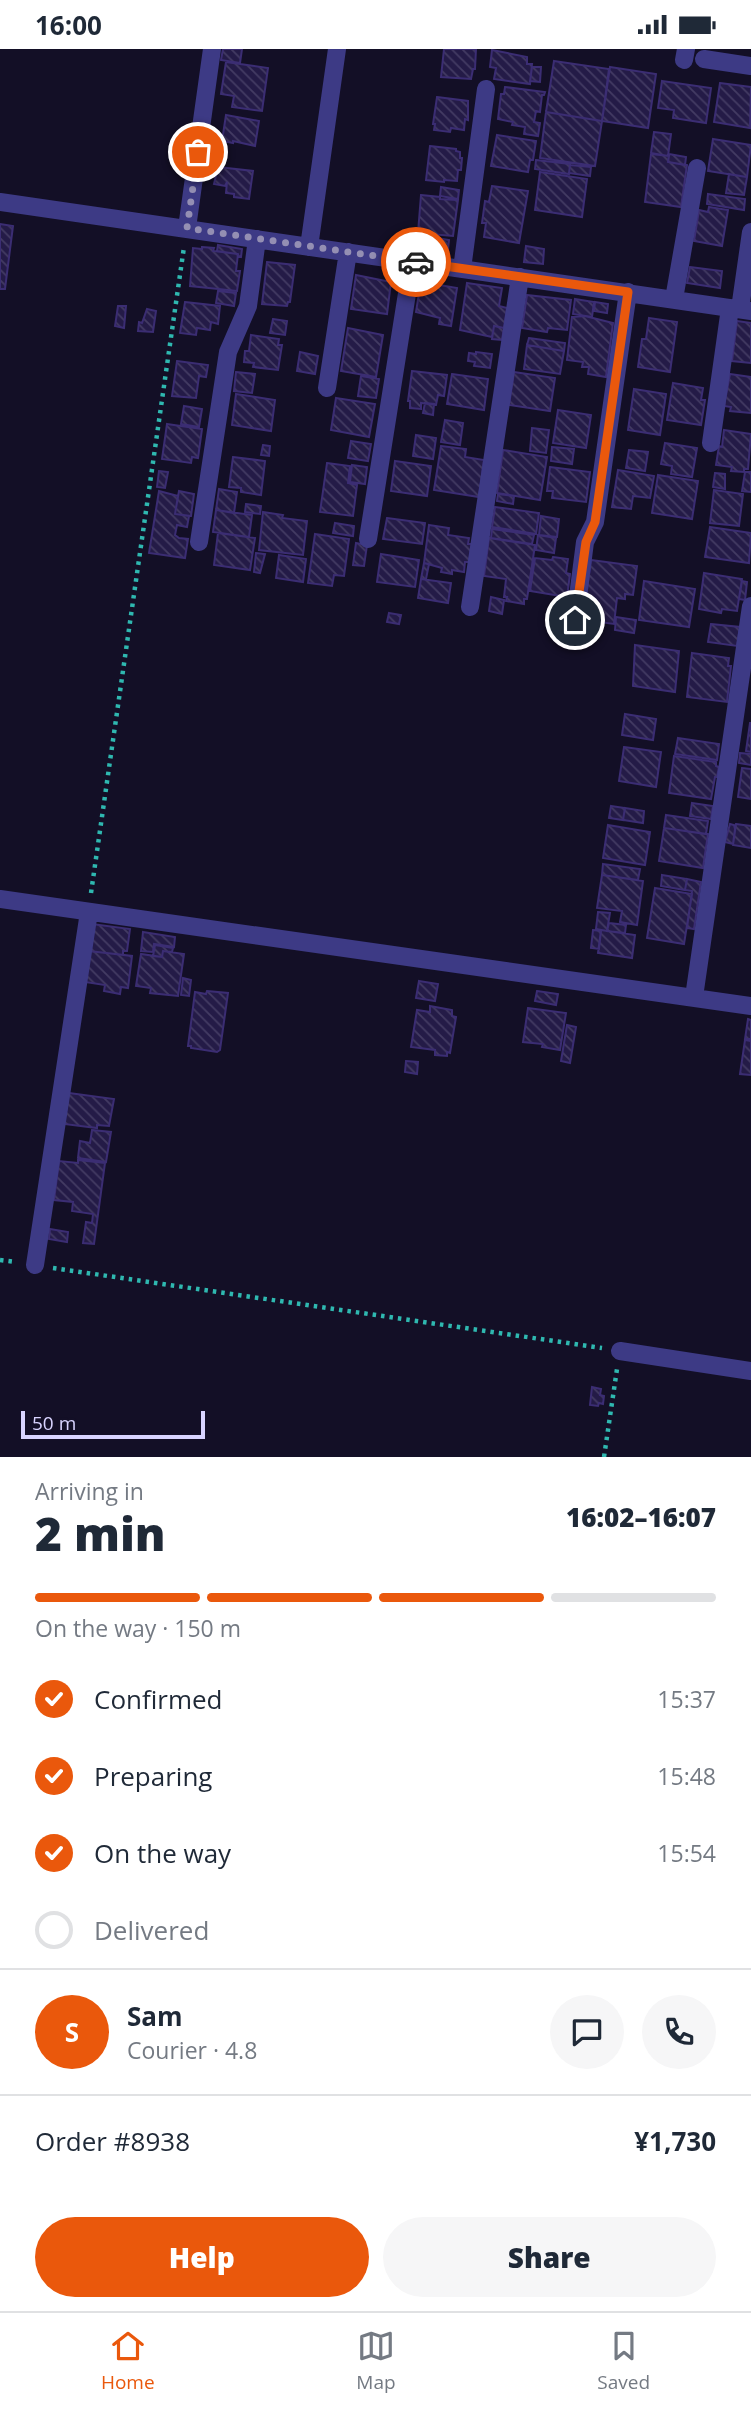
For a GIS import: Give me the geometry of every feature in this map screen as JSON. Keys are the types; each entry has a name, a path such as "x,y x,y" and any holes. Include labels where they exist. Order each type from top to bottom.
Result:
{"street":[{"path":"187,228 212,49"},
{"path":"309,247 337,49"},
{"path":"704,59 751,66"},
{"path":"462,269 486,89"},
{"path":"674,299 697,168"},
{"path":"0,202 740,309"},
{"path":"711,443 740,309 751,232"},
{"path":"199,542 228,352 248,306 257,239"},
{"path":"327,388 348,252"},
{"path":"368,539 412,262"},
{"path":"470,607 520,277"},
{"path":"575,620 586,542 595,522 628,292"},
{"path":"694,997 751,606"},
{"path":"0,899 751,1006"},
{"path":"35,1265 89,912"},
{"path":"620,1351 751,1371"}],"path":[{"path":"89,912 187,228"},
{"path":"35,1265 620,1351 604,1457"}],"building":[{"path":"223,49 242,49 240,63 221,60"},
{"path":"444,49 476,49 475,69 471,79 441,77"},
{"path":"492,50 527,57 527,64 532,64 530,84 494,79 496,68 490,67"},
{"path":"554,61 609,69 602,121 546,112"},
{"path":"226,62 268,68 262,111 232,107 234,96 221,94"},
{"path":"532,67 541,67 540,82 530,81"},
{"path":"610,67 656,74 648,128 602,121"},
{"path":"662,81 711,88 706,123 673,118 674,110 658,108"},
{"path":"720,83 751,87 750,128 714,122"},
{"path":"505,87 545,92 542,95 540,112 536,111 534,122 540,123 538,136 524,134 525,127 498,119 501,94 504,94"},
{"path":"437,97 468,101 468,120 465,119 464,130 434,130"},
{"path":"546,112 602,121 595,166 540,158"},
{"path":"226,115 259,121 255,146 222,141"},
{"path":"654,132 671,134 668,156 651,153"},
{"path":"497,135 536,141 528,172 491,166"},
{"path":"713,139 751,145 747,177 708,171"},
{"path":"430,146 456,149 460,152 461,170 458,170 457,181 426,180"},
{"path":"651,154 669,156 668,162 687,165 681,207 645,202"},
{"path":"669,154 686,157 685,165 668,162"},
{"path":"536,160 570,164 569,174 535,169"},
{"path":"570,165 591,167 590,176 569,173"},
{"path":"218,167 253,171 249,199 226,193 227,182 225,186 214,184"},
{"path":"540,172 587,179 582,217 535,210"},
{"path":"729,174 747,177 744,195 726,193"},
{"path":"492,186 528,191 519,243 484,237 486,223 482,223 485,201 489,202"},
{"path":"441,187 459,190 458,199 440,196"},
{"path":"708,194 745,199 744,210 707,204"},
{"path":"421,195 458,200 453,236 418,233"},
{"path":"709,207 728,210 722,246 694,241 699,210 708,212"},
{"path":"0,224 13,226 5,289 0,289"},
{"path":"414,234 449,240 448,249 413,244"},
{"path":"218,245 242,249 241,257 238,254 217,251"},
{"path":"526,246 544,249 543,264 524,262"},
{"path":"202,247 238,254 236,271 240,271 237,291 190,286 193,248"},
{"path":"267,262 295,265 290,302 287,306 262,304"},
{"path":"690,267 722,271 720,288 687,283"},
{"path":"356,275 391,282 387,314 351,309"},
{"path":"428,283 457,288 451,326 439,324 440,318 416,312 420,287"},
{"path":"467,283 502,288 499,306 507,308 504,328 494,326 492,337 460,330"},
{"path":"218,291 236,293 234,306 216,303"},
{"path":"527,295 571,300 567,330 548,328 547,332 522,328"},
{"path":"575,299 594,302 592,317 573,314"},
{"path":"185,302 220,306 218,324 211,322 210,330 197,328 196,335 180,333"},
{"path":"595,302 608,304 607,313 594,311"},
{"path":"118,306 126,306 124,328 115,326"},
{"path":"147,309 156,311 153,332 138,331 139,322 142,323"},
{"path":"585,316 613,323 606,377 588,374 589,367 582,367 583,362 567,360 572,317"},
{"path":"649,318 677,322 670,372 638,367 642,339 646,339"},
{"path":"273,319 287,321 285,335 270,333"},
{"path":"737,321 751,323 751,363 732,361"},
{"path":"494,326 504,328 502,340 492,339"},
{"path":"348,328 383,335 376,377 341,371"},
{"path":"251,335 279,339 278,345 282,345 278,370 253,367 254,363 244,362"},
{"path":"529,338 565,343 564,351 527,345"},
{"path":"527,345 564,351 560,374 524,369"},
{"path":"300,352 318,356 315,374 297,371"},
{"path":"469,353 492,354 490,368 474,366 475,362 468,361"},
{"path":"177,361 208,365 206,377 199,376 196,398 172,396"},
{"path":"412,371 447,375 444,396 438,395 436,405 421,403 421,409 410,408 408,401"},
{"path":"236,372 255,374 252,393 234,391"},
{"path":"514,372 555,378 550,411 509,405"},
{"path":"452,374 488,379 484,410 447,404"},
{"path":"730,374 751,377 751,413 730,411 731,407 724,406"},
{"path":"361,376 379,379 376,398 358,396"},
{"path":"673,383 703,388 701,400 705,400 701,425 667,420"},
{"path":"634,389 666,394 660,435 628,430"},
{"path":"236,394 275,400 271,431 232,425"},
{"path":"336,398 375,404 369,437 331,430"},
{"path":"425,403 434,404 433,415 423,413"},
{"path":"184,406 202,409 199,427 181,424"},
{"path":"558,410 591,415 586,448 553,443"},
{"path":"445,420 463,423 460,445 441,442"},
{"path":"167,424 202,429 198,458 192,457 191,463 162,459"},
{"path":"532,428 549,430 546,453 530,451"},
{"path":"724,430 751,434 748,469 744,469 744,472 731,471 732,467 716,465"},
{"path":"416,435 436,438 433,459 413,456"},
{"path":"351,441 371,444 368,461 348,458"},
{"path":"665,443 697,448 692,477 671,474 672,466 661,464"},
{"path":"263,445 270,446 269,456 261,455"},
{"path":"441,446 466,449 465,457 484,460 479,497 434,490"},
{"path":"552,447 574,449 572,464 551,461"},
{"path":"503,450 547,457 540,500 497,493"},
{"path":"629,450 648,452 645,471 626,468"},
{"path":"233,457 265,461 261,495 229,487"},
{"path":"395,461 431,466 427,496 391,491"},
{"path":"327,463 350,466 348,483 357,485 353,516 320,512"},
{"path":"352,465 367,467 365,484 350,482"},
{"path":"550,467 590,472 586,502 552,498 553,491 547,491"},
{"path":"618,470 654,476 650,498 633,496 631,509 612,507"},
{"path":"159,471 168,472 165,488 157,487"},
{"path":"745,472 751,472 751,492 742,491"},
{"path":"715,473 725,474 725,489 713,487"},
{"path":"658,475 698,481 692,519 652,513"},
{"path":"219,489 237,492 234,513 216,510"},
{"path":"714,490 743,494 739,526 710,523"},
{"path":"159,491 178,496 175,514 189,516 187,527 177,525 175,535 188,539 185,558 149,553"},
{"path":"179,491 194,494 191,516 175,514"},
{"path":"498,494 514,496 513,504 497,501"},
{"path":"246,504 261,506 260,514 245,512"},
{"path":"495,507 539,513 536,534 492,527"},
{"path":"216,510 252,515 249,537 213,532"},
{"path":"263,512 307,521 303,555 259,550"},
{"path":"541,516 559,519 557,537 539,535"},
{"path":"387,518 425,523 422,544 383,539"},
{"path":"335,523 354,526 353,536 333,533"},
{"path":"429,525 449,528 448,535 469,538 468,544 472,544 464,572 441,572 442,568 424,563"},
{"path":"710,527 751,533 749,563 705,557"},
{"path":"492,529 534,535 532,544 491,538"},
{"path":"218,533 255,538 250,570 214,565"},
{"path":"315,534 349,539 344,576 334,575 332,586 308,583"},
{"path":"538,535 556,538 554,553 536,550"},
{"path":"489,538 535,545 524,604 506,601 506,579 484,576"},
{"path":"356,543 367,545 364,566 353,565"},
{"path":"256,553 265,554 260,573 254,572"},
{"path":"381,554 419,560 415,587 377,582"},
{"path":"279,555 306,559 303,582 276,578"},
{"path":"553,557 568,559 566,573 570,574 567,597 530,591 535,558 552,560"},
{"path":"591,560 637,566 633,595 625,594 625,599 617,598 614,624 583,620"},
{"path":"424,563 429,564 426,579 421,579"},
{"path":"704,573 742,579 737,611 722,609 721,613 699,609"},
{"path":"421,579 451,583 448,603 418,598"},
{"path":"644,581 695,589 689,627 639,620"},
{"path":"742,581 747,582 745,600 739,599"},
{"path":"491,597 504,600 502,614 489,611"},
{"path":"389,613 401,615 399,624 387,622"},
{"path":"616,617 636,620 634,633 615,630"},
{"path":"711,624 740,627 737,646 708,642"},
{"path":"635,645 679,651 675,692 633,686"},
{"path":"692,653 729,658 728,666 731,666 727,702 687,697"},
{"path":"625,714 656,719 653,740 622,735"},
{"path":"751,723 751,752 746,751"},
{"path":"678,738 719,744 717,760 675,754"},
{"path":"624,747 661,752 656,787 619,781"},
{"path":"740,753 751,754 751,765 739,763"},
{"path":"674,756 716,762 719,767 711,799 669,793"},
{"path":"742,768 751,769 751,799 738,797"},
{"path":"692,803 713,806 711,819 690,816"},
{"path":"611,806 625,808 623,820 609,818"},
{"path":"625,808 644,811 643,823 623,820"},
{"path":"666,815 708,821 706,834 664,828"},
{"path":"730,824 734,825 735,829 733,844 725,842"},
{"path":"736,824 751,826 751,848 733,845"},
{"path":"608,825 650,832 645,865 603,858"},
{"path":"664,828 708,834 703,868 659,861"},
{"path":"603,864 640,869 638,880 602,875"},
{"path":"602,875 643,881 637,925 620,922 622,911 597,908"},
{"path":"662,875 687,879 685,890 661,886"},
{"path":"687,879 701,882 694,929 687,928 692,891 685,890"},
{"path":"655,888 692,894 684,944 647,938"},
{"path":"598,912 610,913 607,931 596,929"},
{"path":"609,923 626,925 625,933 607,931"},
{"path":"92,924 130,929 127,951 123,951 123,955 89,951"},
{"path":"593,930 601,931 599,949 591,948"},
{"path":"601,930 635,935 632,958 598,953"},
{"path":"143,932 175,937 174,947 154,944 153,952 141,951"},
{"path":"155,945 173,948 172,952 163,951 162,957 153,956"},
{"path":"89,951 132,956 128,988 121,987 120,994 104,991 105,985 85,982"},
{"path":"163,951 184,954 178,996 150,993 151,988 136,986 141,954 162,957"},
{"path":"183,978 191,980 189,996 181,995"},
{"path":"419,981 438,984 435,1001 416,998"},
{"path":"207,991 228,993 220,1050 217,1052 188,1046 195,992 206,994"},
{"path":"537,991 558,994 556,1005 535,1001"},
{"path":"430,1006 452,1010 452,1016 456,1017 450,1053 447,1052 447,1056 435,1055 435,1050 411,1047 417,1010 430,1012"},
{"path":"528,1008 566,1013 560,1050 542,1047 543,1044 523,1042"},
{"path":"748,1019 751,1020 751,1039 745,1039"},
{"path":"567,1025 576,1027 570,1063 561,1061"},
{"path":"745,1040 751,1041 751,1075 740,1074"},
{"path":"406,1061 418,1062 417,1074 405,1072"},
{"path":"69,1093 114,1099 109,1126 97,1125 97,1128 64,1124"},
{"path":"92,1130 111,1132 106,1162 78,1158 80,1141 90,1143"},
{"path":"78,1160 105,1163 94,1244 83,1243 86,1222 92,1223 93,1214 72,1211 73,1202 54,1200 59,1161 78,1163"},
{"path":"50,1229 68,1232 67,1242 49,1239"},
{"path":"592,1387 601,1389 603,1404 590,1405"}],"way so far":[{"path":"198,152 187,228 416,262"}],"route":[{"path":"416,262 628,292 595,522 586,542 575,620"}]}
